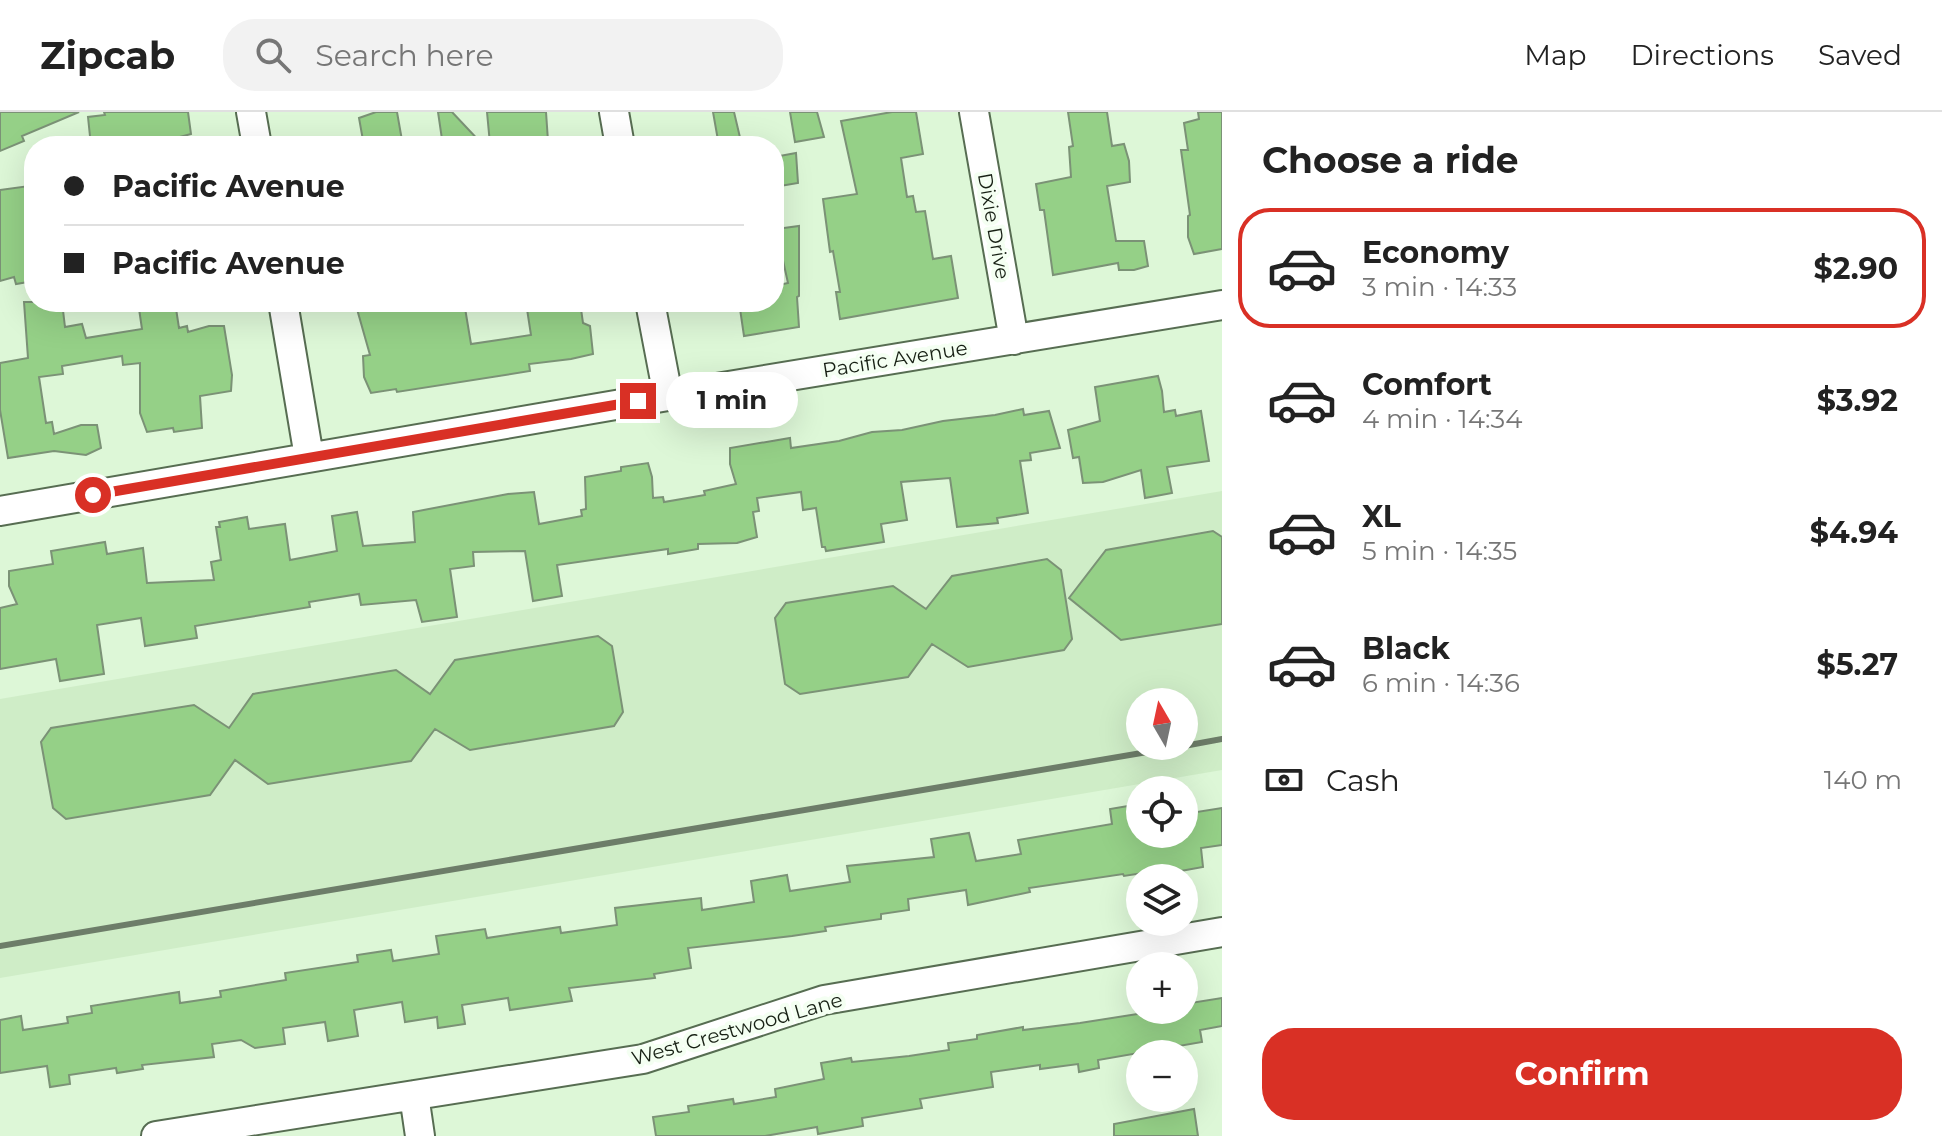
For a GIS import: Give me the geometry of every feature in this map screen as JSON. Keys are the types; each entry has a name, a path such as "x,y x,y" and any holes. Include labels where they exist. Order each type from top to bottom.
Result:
{"street":[{"path":"251,112 255,136"},
{"path":"614,112 618,136"},
{"name":"Dixie Drive","path":"974,112 1014,340"},
{"name":"Pacific Avenue","path":"0,511 1222,305"},
{"path":"285,312 309,457"},
{"path":"652,312 668,396"},
{"name":"West Crestwood Lane","path":"156,1136 643,1059 824,1000 1222,932"},
{"path":"414,1095 420,1136"}],"shaded area":[{"path":"1222,491 1222,770 1187,776 1126,776 1126,786 0,978 0,699"}],"building":[{"path":"0,112 79,112 22,136 24,141 0,151"},
{"path":"104,112 188,112 191,134 90,136 88,117 105,115"},
{"path":"376,112 397,112 401,136 362,136 359,118"},
{"path":"438,112 452,112 475,136 442,136"},
{"path":"487,112 546,112 548,136 489,136"},
{"path":"713,112 734,112 740,136 717,136"},
{"path":"790,112 817,112 824,137 795,142"},
{"path":"892,112 916,112 923,154 901,158 907,197 913,196 916,212 925,211 933,259 951,256 958,298 840,319 836,292 840,292 833,251 830,252 823,199 857,194 841,121"},
{"path":"1068,112 1107,112 1112,146 1124,144 1130,182 1107,186 1116,241 1144,241 1148,266 1119,270 1118,263 1053,275 1044,210 1040,210 1036,184 1071,177 1069,147 1073,146"},
{"path":"1198,112 1222,112 1222,249 1194,254 1188,237 1190,215 1181,150 1188,150 1184,123 1199,119"},
{"path":"796,153 798,183 784,185 784,155"},
{"path":"24,187 24,283 16,284 14,277 0,281 0,190"},
{"path":"799,226 799,327 744,336 740,312 784,312 784,284 788,283 784,265 784,228"},
{"path":"25,312 63,312 65,327 82,324 86,338 142,329 139,312 177,312 179,328 187,326 188,332 209,326 224,326 232,375 231,391 200,396 202,428 147,432 140,413 140,363 123,365 122,356 62,366 63,374 39,377 46,423 52,422 54,434 81,425 97,425 101,448 86,455 54,451 8,458 0,410 0,363 28,358"},
{"path":"358,312 466,312 471,344 531,335 527,312 581,312 583,323 590,326 593,354 529,364 530,371 397,392 396,389 371,393 364,377 363,356 370,355"},
{"path":"1158,376 1164,412 1175,410 1176,416 1201,411 1209,461 1167,467 1172,493 1145,498 1141,470 1103,482 1083,483 1079,457 1073,458 1068,430 1100,421 1095,387"},
{"path":"1023,409 1024,415 1049,411 1060,448 1030,453 1031,460 1020,461 1028,513 997,518 998,523 957,527 950,478 901,482 907,520 881,524 884,542 826,551 822,547 816,508 803,510 801,492 757,498 759,511 753,512 757,537 737,543 698,544 698,549 668,554 668,549 557,565 562,596 533,601 525,551 473,552 474,566 450,569 457,617 422,622 416,600 361,605 359,594 309,602 310,607 195,626 197,638 145,646 141,618 97,625 104,674 60,681 56,659 0,669 0,608 17,604 9,586 9,571 53,564 51,551 105,542 107,554 143,548 147,583 214,580 211,562 221,560 216,527 220,527 219,522 247,517 249,529 285,524 290,560 337,551 332,516 357,512 363,546 415,542 413,512 534,492 539,524 582,516 581,510 586,509 585,477 621,471 621,467 648,463 653,498 663,497 664,502 705,495 704,491 736,484 730,464 730,448 790,438 791,448"},
{"path":"1213,531 1222,537 1222,624 1121,640 1069,598 1106,550"},
{"path":"1047,559 1061,570 1072,639 1064,650 968,667 932,644 908,677 800,694 785,684 775,618 786,603 893,586 926,609 952,576"},
{"path":"598,636 612,646 623,712 614,726 470,750 435,729 411,761 268,784 235,760 210,795 66,819 53,808 41,742 51,728 194,705 229,728 253,694 396,670 430,694 455,660"},
{"path":"1126,806 1126,848 1198,848 1198,812 1222,808 1222,845 1201,848 1203,867 1198,868 1198,864 1126,864 1126,876 1029,888 1030,892 968,905 966,890 908,899 909,910 881,914 881,919 825,927 826,931 688,948 691,968 654,974 655,978 569,988 572,1001 510,1010 508,998 462,1005 465,1024 438,1028 437,1017 405,1022 402,1002 354,1010 358,1036 328,1041 325,1022 283,1028 285,1044 255,1048 241,1040 212,1044 214,1057 142,1065 143,1069 117,1073 116,1068 69,1075 70,1084 50,1087 47,1066 0,1073 0,1020 21,1016 23,1030 68,1023 67,1017 92,1013 91,1006 179,992 180,1003 221,997 220,991 286,980 285,973 358,962 357,955 391,950 393,961 439,954 436,936 485,929 487,938 560,927 561,933 617,925 615,908 701,898 702,910 754,902 751,881 787,875 790,891 850,882 847,866 934,857 931,839 969,833 976,861 1021,854 1018,840 1112,824 1110,809"},
{"path":"1222,998 1222,1026 1200,1030 1202,1042 1126,1040 1126,1055 1098,1060 1099,1068 1079,1072 1078,1064 1040,1069 1040,1065 991,1072 993,1087 920,1099 922,1108 862,1118 863,1126 818,1134 817,1127 765,1136 656,1136 653,1117 689,1112 688,1106 733,1099 734,1104 776,1097 775,1089 824,1079 821,1063 949,1050 948,1043 977,1039 977,1035 1126,1016 1126,1024 1198,1024 1198,1002"},
{"path":"1178,1112 1194,1112 1198,1136 1114,1136 1114,1124"}],"railway":[{"path":"1198,743 1222,739"},
{"path":"0,946 1126,756"}],"route":[{"path":"93,495 638,401"}]}
